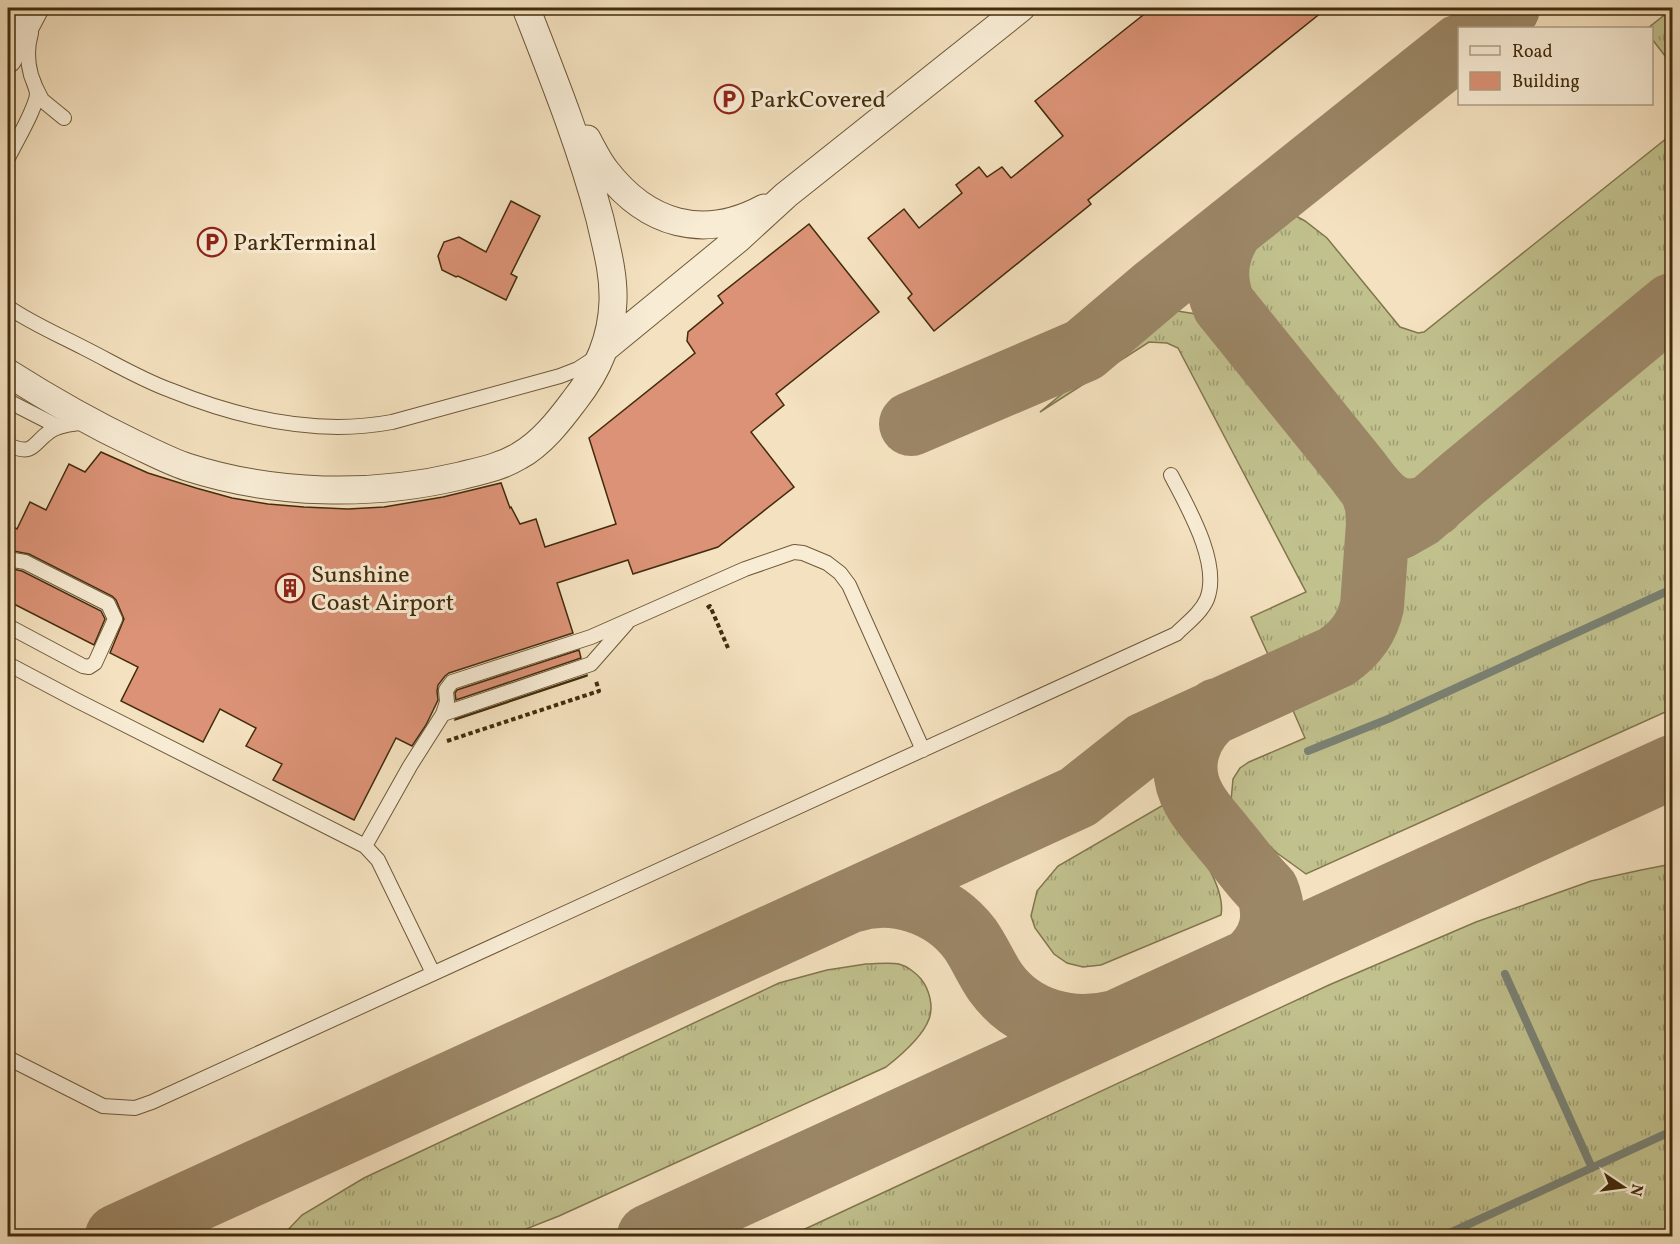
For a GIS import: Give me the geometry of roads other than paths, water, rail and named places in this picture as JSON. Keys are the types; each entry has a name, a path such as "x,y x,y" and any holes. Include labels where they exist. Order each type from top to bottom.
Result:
{"street":[{"path":"8,59 35,8"},
{"path":"8,373 88,422 169,460 218,476 273,485 322,490 402,487 441,481 480,471 507,463 530,450 581,393 598,365 610,326 613,283 593,194 558,87 526,8"},
{"path":"605,348 738,239 786,195 1021,8"},
{"path":"558,87 604,169 618,186 658,216 676,222 720,223 761,210 786,195"}],"lane":[{"path":"42,8 30,35 28,50 31,73 42,100 64,118"},
{"path":"8,158 36,101 36,88"},
{"path":"8,307 168,390 221,409 264,420 309,425 372,426 417,416 560,376 578,369 605,348"},
{"path":"8,401 59,427"},
{"path":"8,445 18,449 33,448 48,432 59,427 88,422"},
{"path":"8,1058 103,1106 135,1108 152,1102 1176,634 1197,615 1207,598 1210,574 1207,554 1200,535 1171,475"},
{"path":"365,846 410,766 443,714 447,702 446,690 452,682 591,637 745,569 794,552 803,553 827,563 840,573 849,585 922,750"},
{"path":"8,559 25,562 108,604 115,619 95,663 89,667 83,666 8,626"},
{"path":"443,714 591,664 631,619"},
{"path":"8,664 365,846 378,860 433,973"}],"waterway":[{"path":"1308,751 1388,719 1672,589"},
{"path":"1505,974 1592,1168"},
{"path":"1443,1236 1672,1131"}],"place":[{"name":"ParkCovered","path":"729,99"},
{"name":"ParkTerminal","path":"212,242"},
{"name":"Sunshine Coast Airport","path":"290,588"}]}
